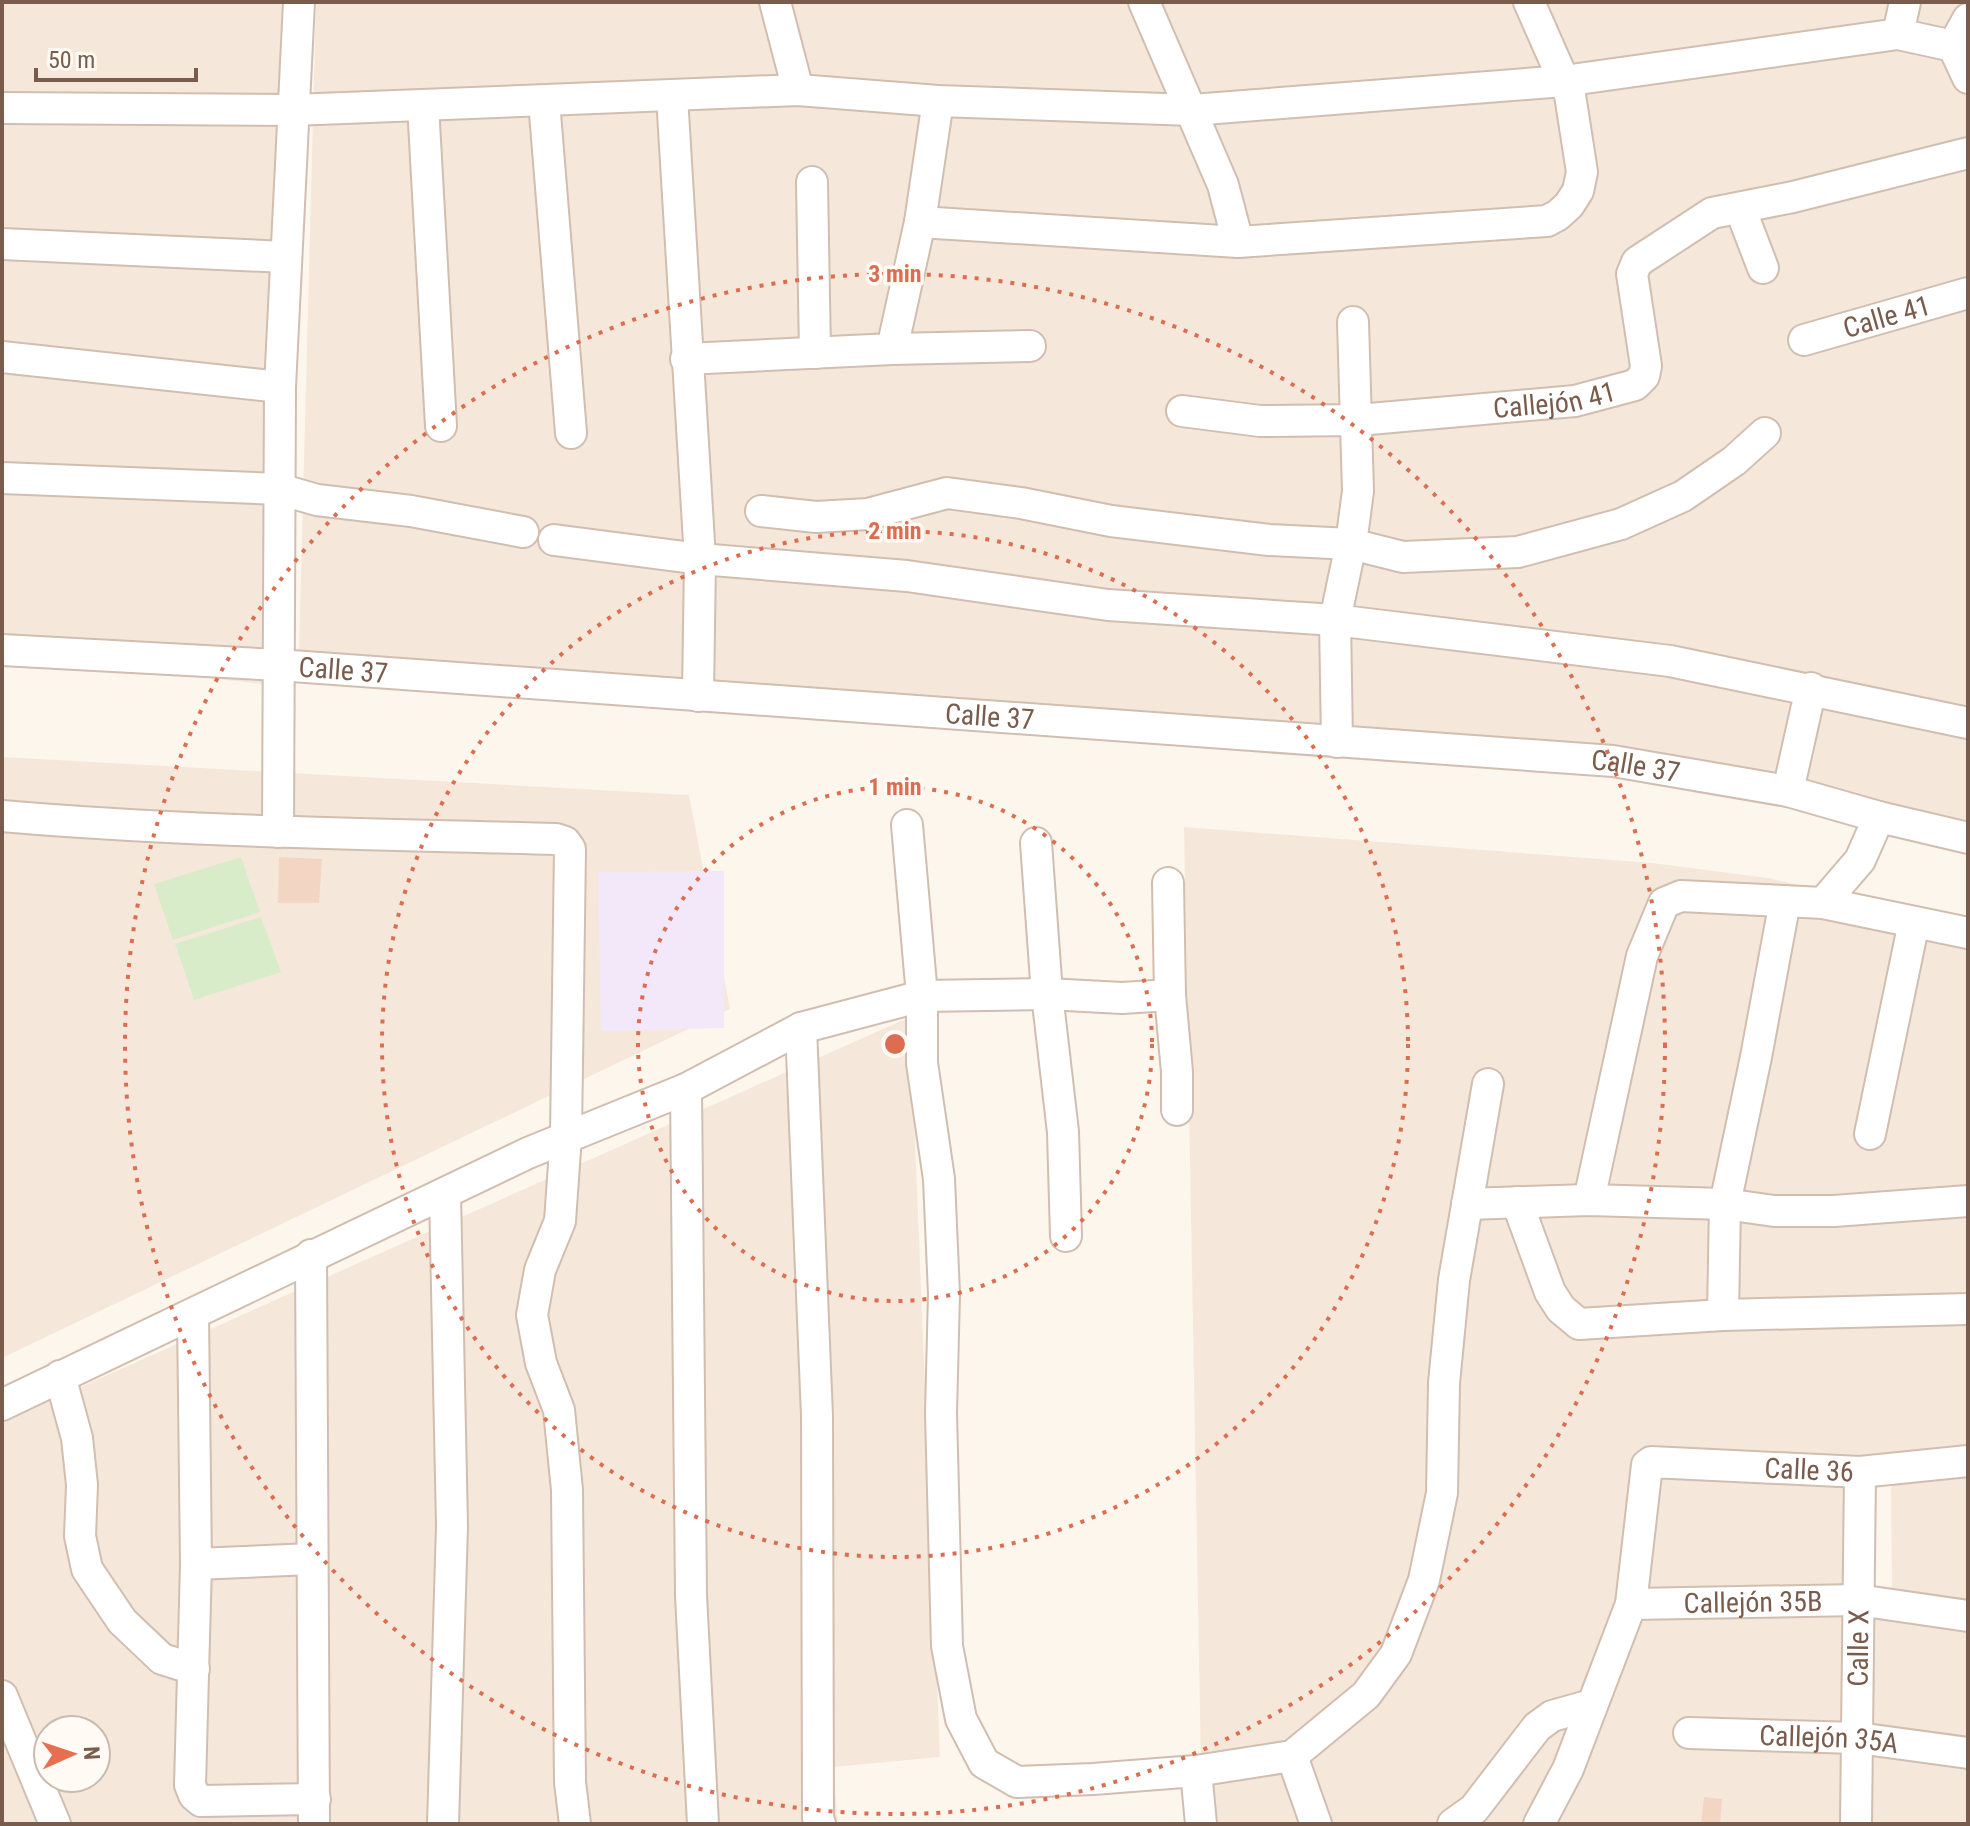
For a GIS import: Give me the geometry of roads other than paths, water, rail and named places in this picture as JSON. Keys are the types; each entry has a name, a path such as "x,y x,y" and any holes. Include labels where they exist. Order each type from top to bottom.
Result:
{"street":[{"path":"278,832 280,387 299,2"},
{"path":"775,2 798,90"},
{"path":"1144,2 1223,185 1238,242"},
{"path":"920,222 1238,242 1547,221 1569,205 1578,191 1582,172 1570,95 1529,2"},
{"path":"1898,34 1905,2"},
{"path":"1953,46 1968,19"},
{"path":"2,108 293,110 798,90 938,101 1192,110 1564,81 1898,34 1953,46"},
{"path":"1953,46 1968,78"},
{"path":"672,96 700,559 698,696"},
{"path":"544,101 571,433"},
{"path":"892,349 920,222 938,101"},
{"path":"423,105 441,426"},
{"name":"Callejón 41","path":"1182,411 1260,421 1358,420 1575,401 1635,385 1644,376 1646,366 1632,274 1637,262 1712,213 1968,153"},
{"path":"812,182 815,353"},
{"path":"1740,208 1763,268"},
{"path":"2,244 286,257"},
{"name":"Calle 41","path":"1804,340 1968,293"},
{"path":"1337,742 1335,620 1351,544 1358,491 1353,322"},
{"path":"686,359 1030,346"},
{"path":"2,357 280,387"},
{"path":"761,511 816,517 868,514 947,493 1021,503 1111,521 1269,540 1351,544 1403,557 1518,552 1621,524 1683,496 1734,461 1765,433"},
{"path":"2,478 279,489 317,500 411,511 523,532"},
{"path":"554,540 700,559 907,576 1108,605 1335,620 1670,661 1968,723"},
{"name":"Calle 37","path":"2,650 278,665 1613,761 1788,791 1968,838"},
{"path":"1788,791 1811,688"},
{"path":"2,816 92,824 278,832 556,839 565,842 570,849 566,1136 560,1221 540,1270 532,1315 541,1363 559,1410 567,1490 570,1782 575,1824"},
{"path":"1823,903 1860,860 1879,817"},
{"path":"907,825 922,996 922,1063 939,1179 944,1294 941,1413 947,1646 961,1719 984,1763 1017,1782 1196,1771 1292,1756 1366,1695 1396,1654 1424,1580 1442,1493 1444,1383 1454,1280 1488,1084"},
{"path":"1036,843 1047,994 1063,1132 1066,1236"},
{"path":"1168,883 1170,995 1177,1110"},
{"path":"1589,1200 1642,956 1664,903 1681,896 1823,903 1968,933"},
{"path":"1723,1315 1725,1204 1785,901"},
{"path":"1870,1134 1914,922"},
{"path":"2,1405 566,1136 686,1089 801,1028 922,996 1047,994 1122,998 1170,995"},
{"path":"801,1028 817,1416 820,1824"},
{"path":"686,1089 691,1596 703,1824"},
{"path":"443,1824 452,1526 445,1193"},
{"path":"1467,1204 1589,1200 1725,1204 1774,1211 1834,1211 1968,1201"},
{"path":"1517,1202 1550,1292 1561,1309 1579,1324 1723,1315 1968,1309"},
{"path":"193,1315 196,1564 190,1785 201,1801 315,1812 311,1255"},
{"path":"60,1376 77,1438 82,1485 80,1536 87,1569 122,1621 162,1659 194,1669"},
{"name":"Calle 36","path":"1631,1604 1645,1469 1651,1462 1860,1472 1968,1461"},
{"name":"Calle X","path":"1856,1824 1860,1472"},
{"path":"196,1564 311,1559"},
{"name":"Callejón 35B","path":"1631,1604 1858,1600 1968,1616"},
{"path":"1539,1824 1568,1769 1631,1604"},
{"path":"2,1696 55,1824"},
{"path":"1453,1824 1474,1809 1537,1727 1552,1716 1591,1705"},
{"name":"Callejón 35A","path":"1689,1733 1858,1738 1968,1753"},
{"path":"1292,1756 1316,1824"},
{"path":"1196,1771 1201,1824"}]}
